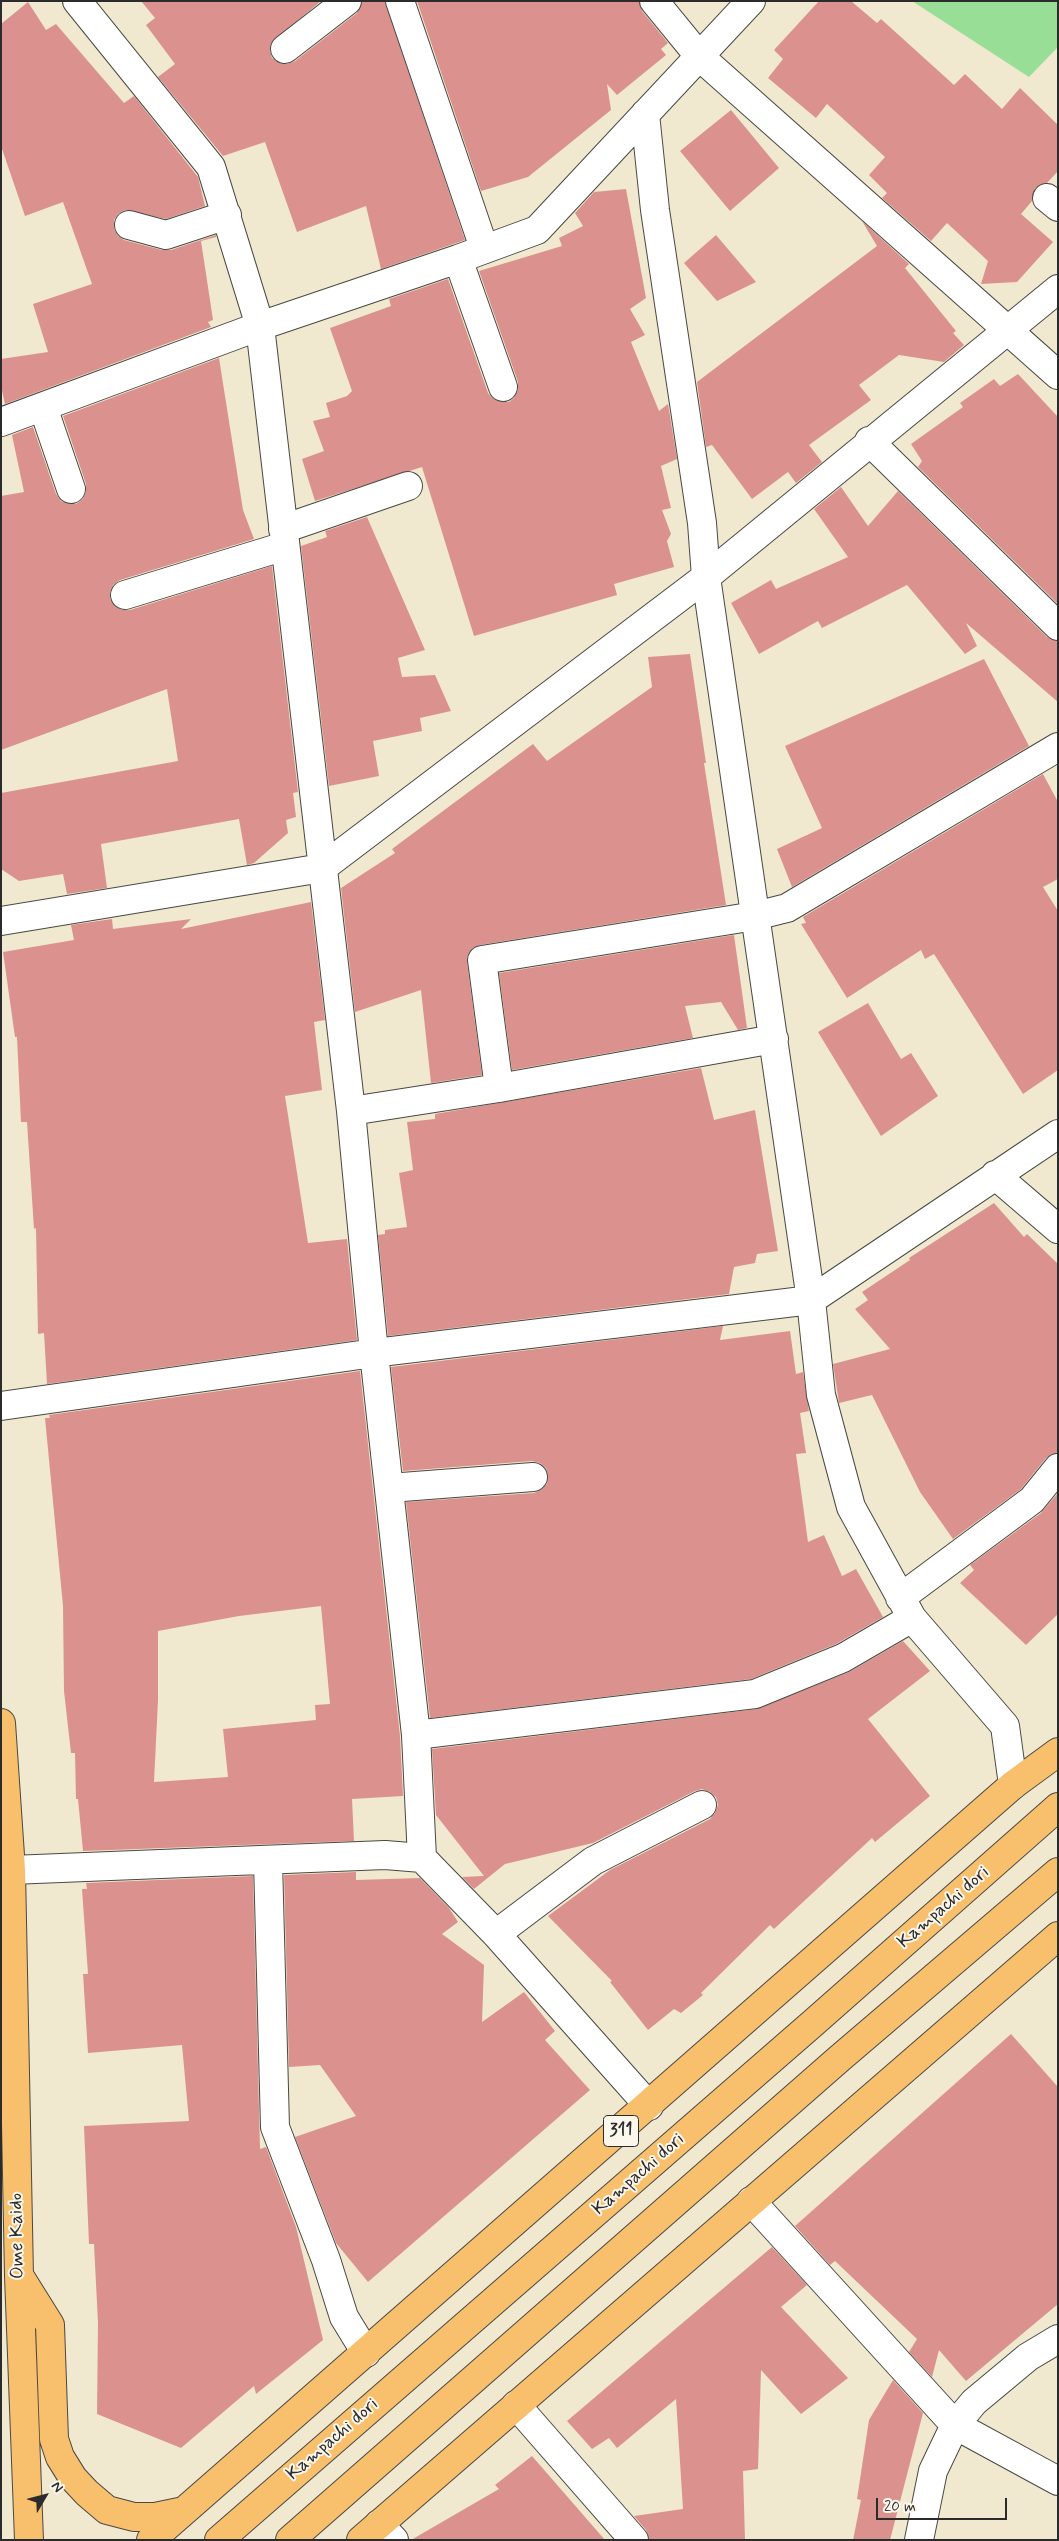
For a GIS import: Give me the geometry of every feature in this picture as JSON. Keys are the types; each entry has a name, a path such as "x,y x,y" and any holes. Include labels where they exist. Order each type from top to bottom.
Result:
{"main road":[{"name":"Ome Kaido","path":"1,1723 11,1870 19,2276 29,2540"},
{"name":"311","path":"151,2540 649,2106 1013,1785 1058,1752"},
{"name":"Kampachi dori","path":"219,2540 812,2024 1058,1807"},
{"path":"290,2540 840,2058 1058,1872"},
{"path":"378,2534 516,2405 1058,1936"},
{"path":"19,2276 50,2325 54,2439 60,2457 73,2478 87,2494 107,2510 134,2516 155,2517 184,2511"}],"street":[{"path":"77,1 211,167 260,326 351,1111 374,1353 416,1735 422,1858 496,1934 649,2106"},
{"path":"285,49 347,1"},
{"path":"400,1 484,248"},
{"path":"654,1 700,56 1058,375"},
{"path":"1,422 260,326 458,259 536,230 751,1"},
{"path":"645,114 655,210 702,523 706,577 811,1300 821,1395 850,1507 906,1608 1005,1726 1013,1785"},
{"path":"129,225 166,235 227,216"},
{"path":"458,259 504,388"},
{"path":"1,921 322,868 706,577 869,441 1058,289"},
{"path":"44,407 71,489"},
{"path":"869,441 1058,626"},
{"path":"125,595 284,538 408,486"},
{"path":"499,1088 482,960 755,916 787,908 1058,747"},
{"path":"351,1111 499,1088 774,1039"},
{"path":"1,1406 374,1353 811,1300 1058,1134"},
{"path":"995,1176 1058,1229"},
{"path":"416,1735 755,1694 843,1658 906,1608 1032,1500 1058,1468"},
{"path":"389,1488 533,1477"},
{"path":"496,1934 594,1861 702,1805"},
{"path":"11,1870 384,1856 422,1858"},
{"path":"268,1861 276,2127 326,2260 344,2317 366,2353"},
{"path":"751,2201 955,2425 1058,2481"},
{"path":"918,2540 933,2471 955,2425 974,2402 1028,2357 1058,2339"},
{"path":"516,2405 634,2540"}],"green space":[{"path":"912,1 1058,1 1058,47 1029,77"}],"building":[{"path":"141,1 321,1 271,43 270,51 272,58 279,63 287,64 295,61 357,13 362,1 385,1 465,240 381,269 366,206 297,232 265,142 223,156 158,77 175,64 146,25 155,18"},
{"path":"417,1 639,1 642,11 668,43 661,49 666,55 617,95 607,84 611,110 528,177 481,191"},
{"path":"819,1 851,1 877,23 881,19 954,85 965,74 1002,109 1020,88 1058,125 1058,171 1047,183 1035,188 1032,201 1021,214 1053,242 1017,282 981,284 988,261 947,223 931,241 882,198 887,193 869,175 885,157 827,104 816,118 768,78 783,59 774,50"},
{"path":"28,2 46,30 56,24 124,103 134,96 198,177 205,206 166,219 125,210 118,214 114,220 114,229 118,236 124,240 162,250 171,250 216,235 216,237 201,241 213,320 208,322 211,327 5,404 1,386 1,359 48,352 33,304 92,284 63,202 25,216 1,146 1,24"},
{"path":"731,110 779,168 730,211 680,151"},
{"path":"626,189 646,298 630,309 645,335 631,342 659,411 668,404 677,459 661,466 671,508 662,510 671,534 667,541 674,567 614,584 617,595 474,636 422,467 315,501 302,459 324,451 313,421 330,417 326,403 347,396 352,391 330,328 391,306 389,299 448,279 488,393 492,398 500,402 509,402 514,398 518,390 518,382 479,271 562,246 559,238 583,226 575,213 594,192"},
{"path":"862,221 909,264 905,268 956,331 953,333 964,345 944,362 899,355 859,385 871,400 809,445 822,462 796,483 788,472 752,499 712,445 706,447 697,382 877,246"},
{"path":"716,235 756,282 717,301 684,263"},
{"path":"219,358 243,510 254,539 120,580 113,585 110,599 115,607 122,610 130,610 272,566 298,792 293,793 296,817 286,820 288,833 254,863 247,865 239,819 101,844 107,888 67,894 63,874 19,881 1,869 1,793 178,761 167,689 1,750 1,496 24,492 12,435 33,427 56,494 61,501 68,504 76,504 83,499 86,492 86,484 63,416"},
{"path":"1018,374 1058,417 1058,604 918,467 922,461 911,444 963,407 960,403 994,379 1000,386"},
{"path":"841,487 868,526 898,491 1047,637 1058,641 1058,702 966,623 977,646 965,654 907,585 822,628 818,621 759,654 731,603 771,580 776,589 848,557 814,509"},
{"path":"367,517 425,650 398,658 402,677 435,675 451,711 420,718 422,731 373,741 379,776 329,786 301,546 327,537 325,531"},
{"path":"690,654 706,763 704,763 726,905 480,945 473,948 468,954 467,962 482,1075 431,1083 421,990 355,1012 341,888 395,853 392,849 533,744 547,761 652,687 648,657"},
{"path":"984,659 1029,746 792,887 777,849 822,828 785,746"},
{"path":"1043,774 1058,802 1058,879 1043,887 1058,911 1058,1070 1023,1094 934,954 925,959 921,950 847,998 801,924 806,923 803,917"},
{"path":"311,902 325,1020 314,1022 322,1090 285,1096 308,1243 347,1239 357,1340 47,1384 44,1333 38,1334 36,1228 34,1229 27,1122 21,1122 17,1037 15,1037 3,952 74,940 71,925 112,919 113,929 191,919 181,929"},
{"path":"734,935 747,1028 738,1030 721,1002 685,1006 693,1038 512,1070 499,973"},
{"path":"868,1003 901,1059 911,1053 938,1096 881,1136 818,1032"},
{"path":"701,1068 714,1120 755,1110 778,1251 757,1254 755,1263 734,1267 729,1294 388,1336 378,1235 385,1234 385,1230 407,1227 399,1173 413,1170 407,1122 435,1119 435,1114"},
{"path":"994,1203 1024,1237 1027,1234 1058,1264 1058,1453 1046,1458 1021,1489 953,1539 920,1492 872,1395 839,1403 833,1364 890,1349 855,1309 868,1300 862,1292 910,1260 909,1258"},
{"path":"723,1326 720,1340 790,1331 796,1374 803,1372 809,1411 800,1413 806,1453 796,1454 808,1542 824,1535 842,1576 856,1569 883,1617 836,1644 751,1679 430,1718 406,1502 534,1493 541,1490 547,1484 548,1475 546,1468 540,1463 532,1461 403,1471 391,1367"},
{"path":"360,1371 400,1736 403,1796 352,1799 354,1841 83,1851 78,1799 76,1799 75,1753 71,1753 64,1691 63,1606 45,1418 50,1418 49,1415","holes":["321,1606 330,1704 315,1705 316,1720 223,1729 228,1777 154,1782 158,1700 158,1631 239,1616"]},
{"path":"1058,1493 1058,1614 1026,1645 960,1583 974,1570 970,1565 1041,1513"},
{"path":"903,1641 930,1671 868,1719 930,1796 875,1842 872,1838 774,1929 770,1925 701,1993 703,1995 681,2013 674,2009 648,2030 610,1982 612,1981 548,1916 610,1870 710,1819 718,1805 716,1797 710,1792 702,1789 695,1791 593,1843 505,1864 474,1889 462,1877 484,1876 436,1815 432,1749 757,1709 849,1672"},
{"path":"356,1872 356,1880 420,1878 449,1908 458,1922 442,1934 484,1965 482,2022 524,1992 555,2031 545,2040 590,2090 368,2282 336,2243 295,2137 356,2116 320,2065 289,2067 284,1875"},
{"path":"253,1876 260,2149 266,2147 296,2227 323,2340 256,2394 254,2386 181,2448 97,2414 98,2323 94,2244 89,2244 84,2126 189,2121 182,2045 88,2053 83,1974 88,1974 82,1889 87,1889 86,1883"},
{"path":"1011,2034 1058,2087 1058,2304 966,2381 939,2350 932,2377 909,2352 917,2339 835,2261 830,2265 795,2226"},
{"path":"772,2247 807,2285 781,2307 848,2378 801,2414 761,2370 758,2469 743,2471 745,2540 649,2540 646,2530 634,2516 683,2509 676,2399 617,2448 609,2438 592,2449 567,2421"},
{"path":"893,2380 923,2413 890,2540 853,2540 861,2500 857,2499 869,2420"},
{"path":"532,2456 605,2540 411,2540 499,2489 495,2485"}]}
